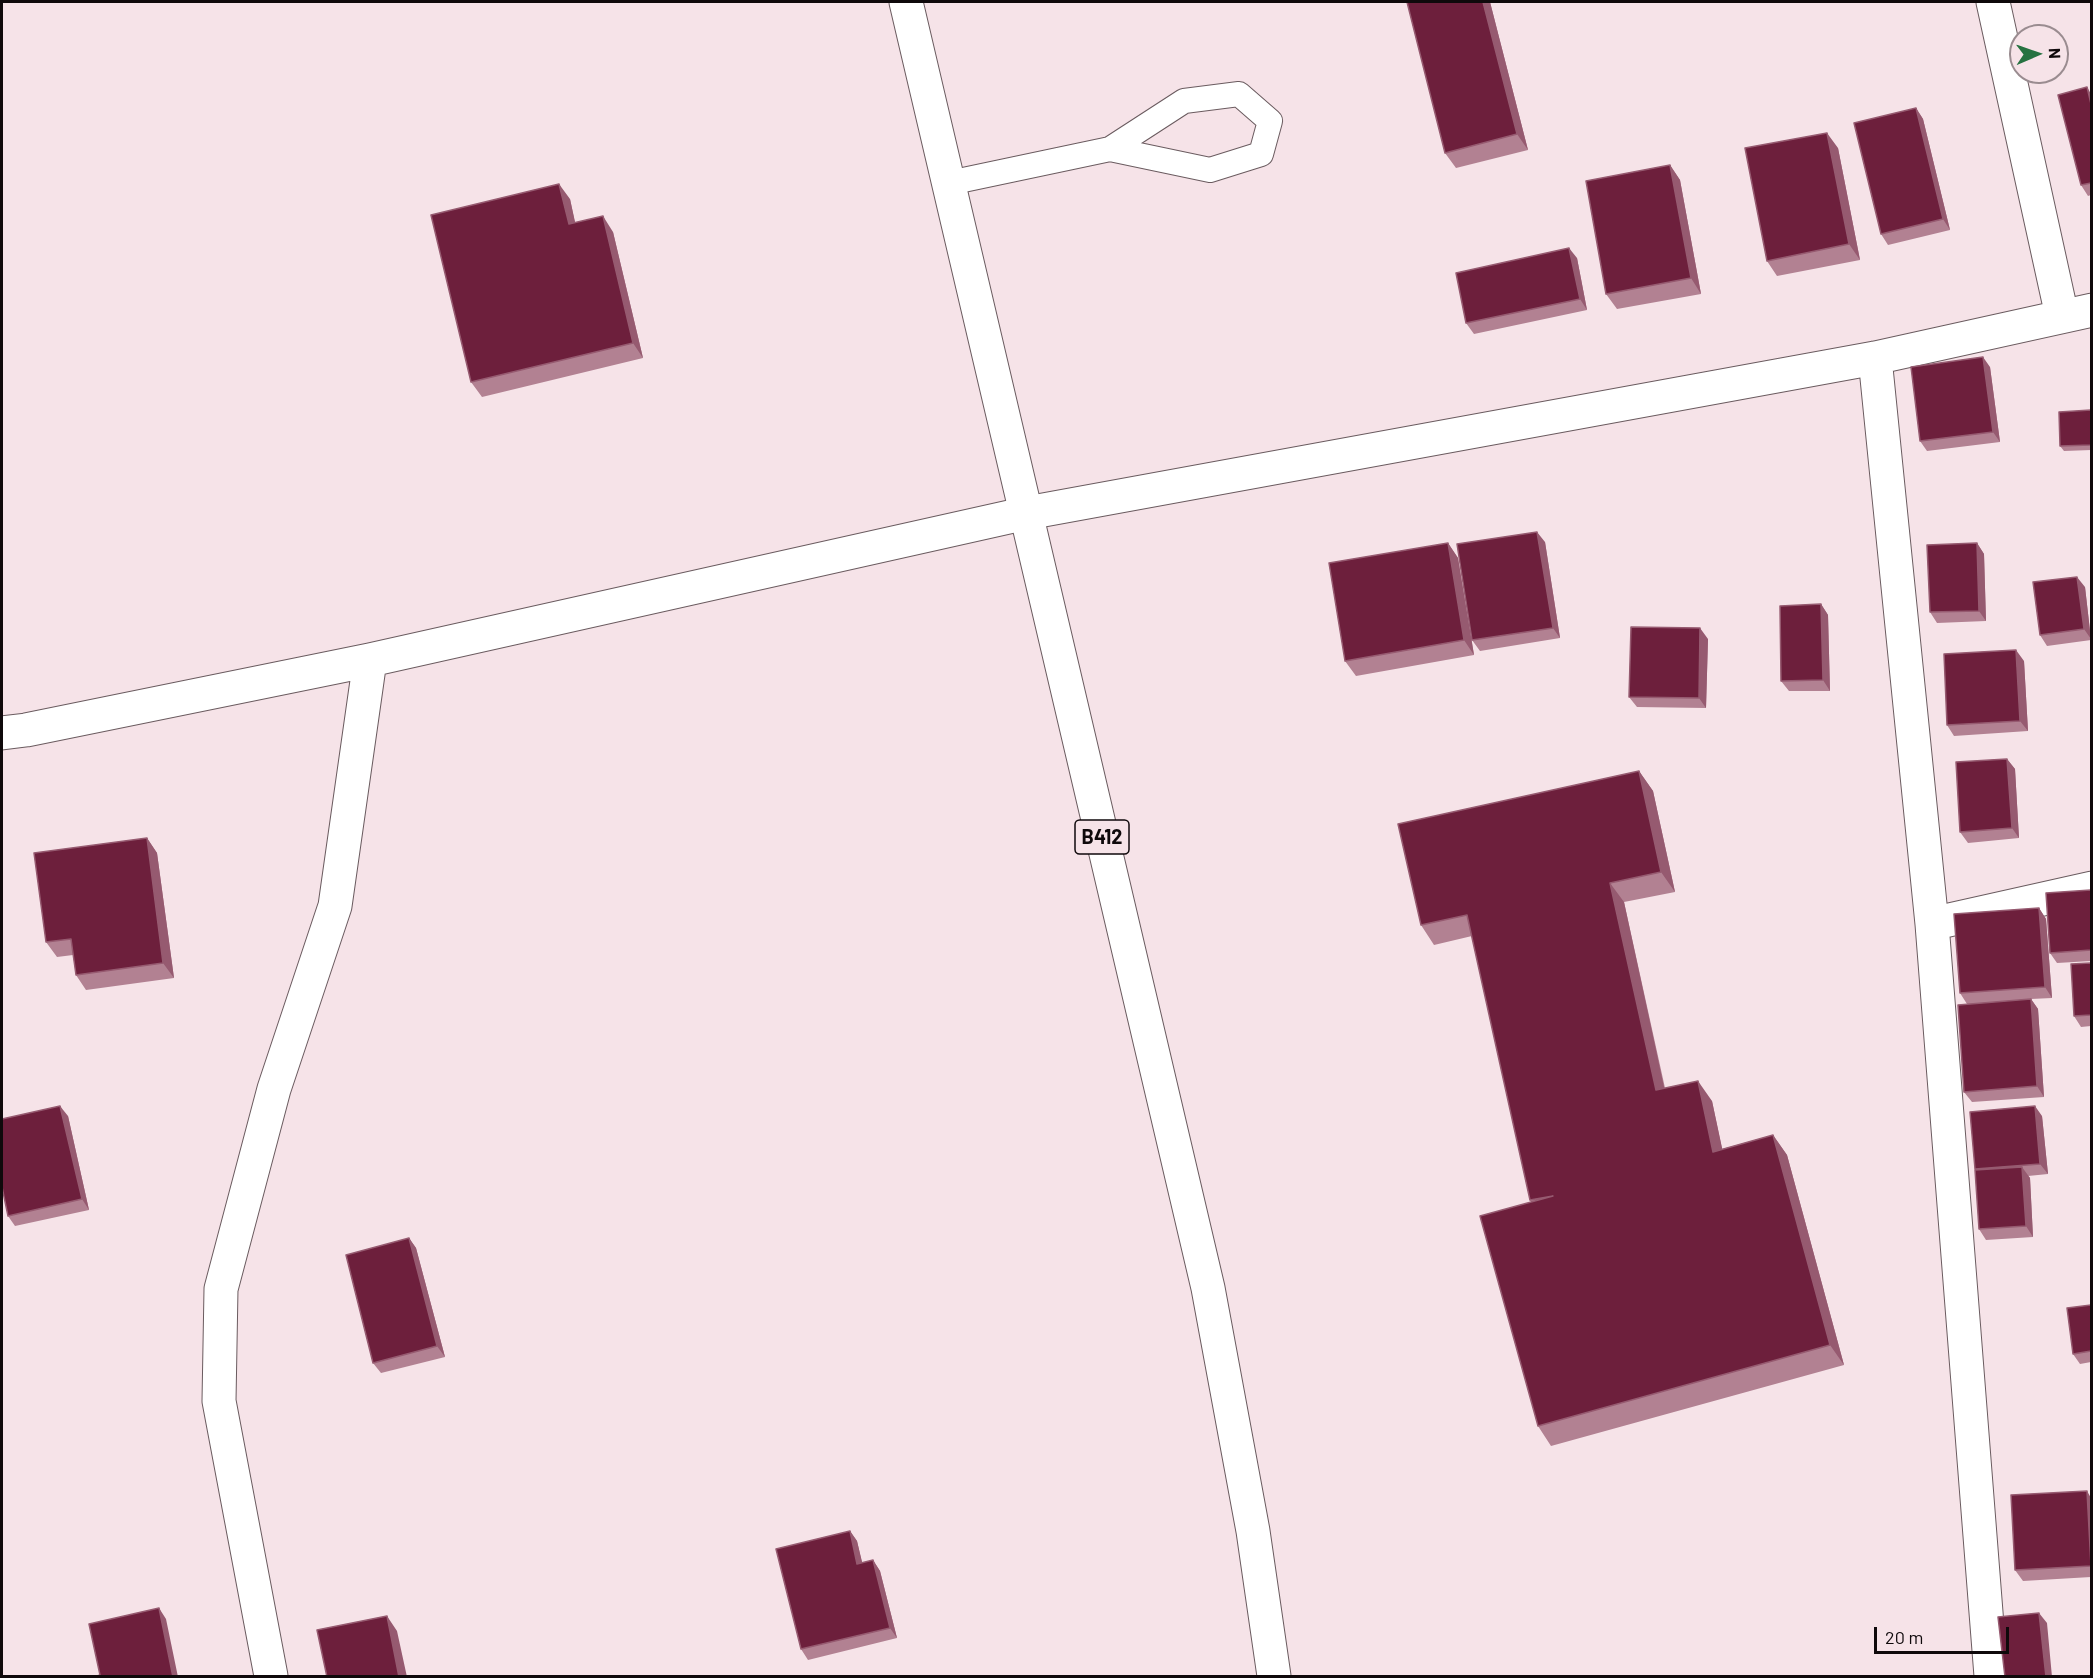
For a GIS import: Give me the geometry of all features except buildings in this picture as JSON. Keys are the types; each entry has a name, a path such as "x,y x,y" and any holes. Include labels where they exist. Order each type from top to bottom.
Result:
{"street":[{"name":"B412","path":"906,2 1208,1288 1253,1531 1274,1677"},
{"path":"2,733 37,728 370,660 1027,513 1875,358 2077,313 1993,2"},
{"path":"1875,358 1932,924 1991,1677"},
{"path":"271,1677 219,1401 221,1289 274,1089 335,906 370,660"},
{"path":"1932,924 2091,888"}],"lane":[{"path":"950,183 1110,149 1184,100 1239,94 1270,121 1262,154 1210,170 1110,149"}]}
